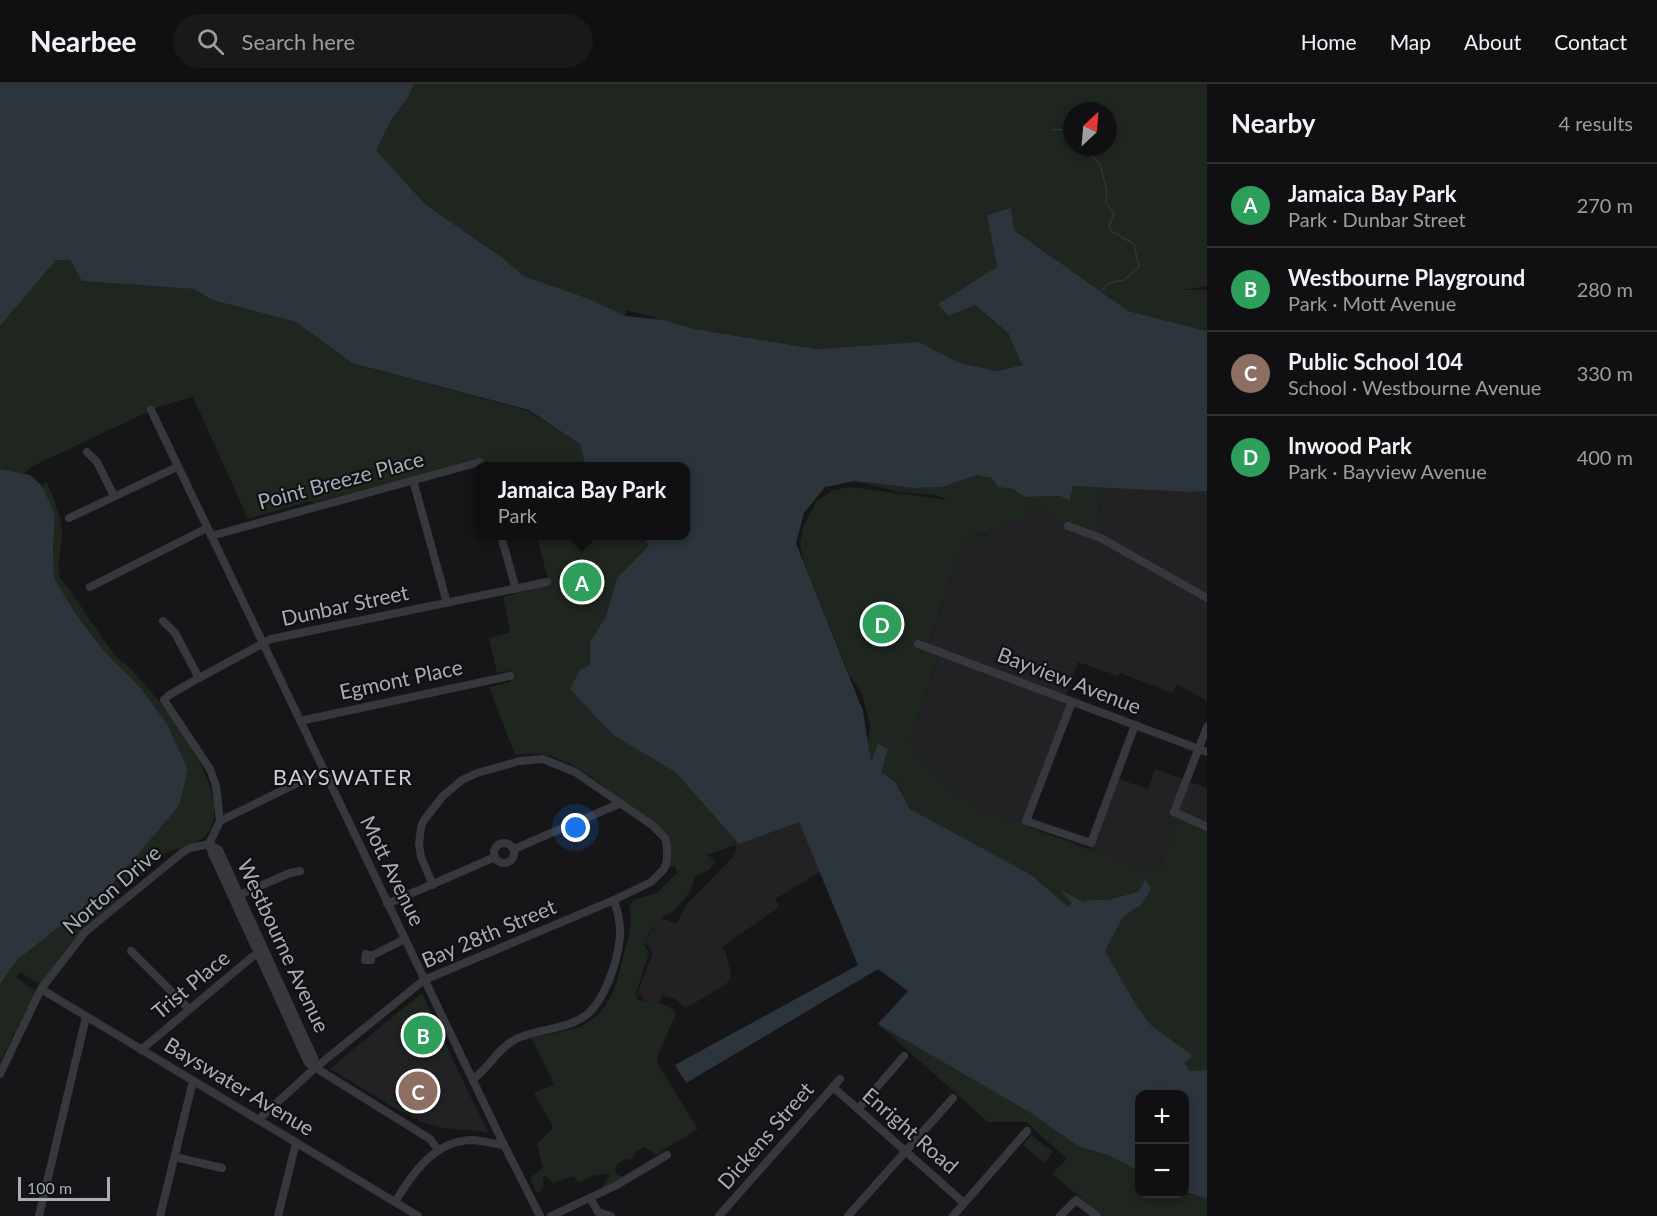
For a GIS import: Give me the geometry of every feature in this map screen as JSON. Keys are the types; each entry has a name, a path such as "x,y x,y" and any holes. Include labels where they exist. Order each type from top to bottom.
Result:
{"street":[{"name":"Mott Avenue","path":"151,410 387,904 540,1216"},
{"path":"87,452 97,462 114,496"},
{"name":"Point Breeze Place","path":"90,586 209,532 474,465"},
{"path":"69,518 177,466"},
{"path":"413,480 447,603"},
{"path":"1068,526 1101,538 1207,598"},
{"path":"502,540 516,589"},
{"name":"Dunbar Street","path":"220,821 216,786 210,769 164,700 169,695 272,639 547,582"},
{"path":"163,621 176,633 199,678"},
{"name":"Bayview Avenue","path":"918,644 1203,751"},
{"name":"Egmont Place","path":"300,721 510,676"},
{"path":"1072,702 1026,821 1090,843 1135,725"},
{"path":"1207,727 1203,751 1174,813 1207,827"},
{"path":"433,885 420,851 421,827 444,796 462,780 477,773 520,761 543,759 575,772 621,803"},
{"path":"209,844 220,821 324,770"},
{"path":"514,849 621,803"},
{"name":"Bay 28th Street","path":"258,1120 315,1068 424,980 614,900 651,882 664,869 668,855 665,838 652,825 621,803"},
{"name":"Westbourne Avenue","path":"209,844 262,951 308,1063 430,1139 438,1150"},
{"name":"Norton Drive","path":"0,1074 41,989 85,932 183,852 209,844"},
{"path":"500,844 510,844 514,849 512,859 507,863 500,862 495,857 495,848 500,844"},
{"path":"387,904 495,857"},
{"path":"237,897 290,873 300,871"},
{"path":"473,1079 482,1074 498,1053 517,1038 581,1018 596,1005 610,975 619,942 619,920 614,900"},
{"path":"371,956 405,939"},
{"path":"131,951 189,1009"},
{"name":"Trist Place","path":"141,1050 262,951"},
{"name":"Bayswater Avenue","path":"41,989 416,1215"},
{"path":"39,1216 86,1017"},
{"path":"858,1109 904,1056"},
{"name":"Dickens Street","path":"719,1216 840,1079"},
{"path":"160,1216 193,1081"},
{"name":"Enright Road","path":"832,1087 964,1203"},
{"path":"848,1216 953,1098"},
{"path":"953,1216 1027,1131"},
{"path":"395,1202 413,1172 438,1150 473,1140 504,1145"},
{"path":"278,1216 296,1143"},
{"path":"551,1216 615,1186 667,1155"},
{"path":"175,1157 222,1168"},
{"path":"590,1198 598,1212 611,1216"},
{"path":"1060,1216 1076,1200 1097,1216"}],"shaded area":[{"path":"0,84 414,84 408,97 390,122 376,150 426,205 500,256 524,276 592,300 625,316 664,320 694,329 817,349 919,342 960,363 997,371 1022,365 1008,333 975,305 949,316 938,304 997,267 987,215 1011,208 1014,230 1128,311 1207,331 1207,491 1073,486 1070,501 1060,496 1024,497 1013,489 998,487 992,478 977,475 942,487 913,488 855,481 825,487 804,513 796,543 863,711 871,762 878,744 888,749 881,772 895,781 910,809 1030,874 1069,907 1071,903 1061,890 1084,902 1107,900 1138,892 1146,879 1151,890 1142,904 1123,917 1105,951 1136,1005 1151,1025 1193,1056 1185,1063 1189,1071 1207,1070 1207,1199 1189,1193 1189,1090 1135,1090 1135,1169 1108,1155 1078,1146 1031,1113 878,1024 908,991 878,969 686,1083 675,1065 858,965 799,822 739,844 675,772 613,735 570,689 580,670 590,665 590,642 606,616 617,578 649,545 645,540 690,540 690,462 585,462 580,444 529,410 352,363 296,322 212,300 194,289 82,281 70,260 56,260 0,326"},
{"path":"414,84 1207,84 1207,286 1182,290 1207,290 1207,331 1128,311 1014,230 1011,209 987,215 997,266 949,316 974,305 1008,333 1022,365 997,371 960,363 919,342 817,349 694,329 627,310 625,316 592,300 524,276 500,256 426,205 376,150 390,122 408,97"},
{"path":"56,260 70,260 83,281 194,289 212,300 296,322 352,363 529,411 580,444 585,462 482,462 481,458 248,519 193,397 158,407 33,466 23,474 0,469 0,326"},
{"path":"0,469 30,475 42,486 55,514 54,578 77,616 104,651 140,687 167,724 188,769 179,806 115,881 17,960 0,985"},
{"path":"977,475 992,478 998,487 1013,489 1024,497 1060,496 1071,500 1072,486 1101,487 1098,526 1100,534 1055,519 1037,509 1030,510 1023,521 1003,523 997,534 991,537 978,532 974,533 972,541 964,543 928,645 940,650 911,737 914,750 920,759 954,792 976,807 1150,872 1159,871 1176,820 1207,831 1207,1070 1189,1072 1185,1063 1193,1056 1151,1025 1136,1005 1105,951 1123,917 1142,904 1150,890 1147,879 1138,892 1107,900 1084,902 1065,892 1071,904 1069,907 1030,874 910,809 896,781 871,763 868,744 870,725 862,694 849,674 805,565 800,544 804,525 817,501 833,490 850,487 950,500 935,495 899,492 855,481 913,488 942,487"},
{"path":"46,481 60,517 62,530 60,577 115,655 132,670 175,723 203,769 211,792 214,813 209,831 205,836 165,854 132,882 126,883 118,877 179,806 188,769 167,724 140,687 104,651 77,616 54,578 55,514 42,486"},
{"path":"1101,487 1207,491 1207,701 1177,684 1173,693 1120,673 1118,676 1078,662 1064,699 1071,702 1024,826 976,807 954,792 920,759 914,750 911,737 940,651 928,646 964,543 968,542 974,533 978,532 986,536 997,534 1002,523 1019,522 1025,519 1032,509 1062,520 1098,526"},
{"path":"538,540 645,540 649,544 617,578 606,616 590,642 590,666 613,735 675,772 739,844 706,855 713,858 715,862 709,870 696,875 690,892 673,912 664,915 645,939 645,946 649,953 636,993 638,1000 663,1004 675,1012 657,1058 659,1066 698,1129 656,1155 645,1147 638,1150 632,1160 626,1159 617,1164 616,1174 623,1177 612,1184 601,1188 609,1174 591,1176 579,1183 574,1176 553,1183 543,1176 544,1186 541,1191 536,1192 530,1178 543,1168 537,1144 552,1129 552,1125 534,1093 554,1084 531,1038 580,1026 602,1010 608,1002 619,973 630,931 629,909 633,900 657,893 677,873 675,866 667,868 669,843 596,780 580,769 548,755 515,755 489,687 511,682 509,671 497,673 489,638 510,632 503,597 549,584"},
{"path":"1155,769 1207,788 1207,831 1176,821 1158,872 1150,872 1089,850 1116,778 1148,789"},
{"path":"799,821 820,872 775,899 779,907 722,947 731,973 726,984 688,1007 684,1007 675,999 662,996 659,1004 645,1001 642,995 637,995 653,952 644,942 662,918 676,924 687,904 732,858 736,850 735,845"},
{"path":"115,881 121,885 110,898 118,899 87,925 68,946 42,983 39,984 21,973 16,977 36,991 0,1062 0,986 17,960"},
{"path":"422,993 449,1052 432,1066 391,1018"},
{"path":"907,993 1135,1149 1135,1198 1189,1198 1189,1194 1207,1199 1207,1216 1103,1216 1052,1174 1067,1159 1026,1122 988,1122 878,1024"},
{"path":"391,1018 432,1066 449,1052 488,1132 444,1128 424,1123 330,1069"},
{"path":"397,1093 404,1095 413,1105 404,1113 386,1103"},
{"path":"1031,1135 1053,1152 1044,1163 1023,1145"}],"waterway":[{"path":"1053,130 1063,129"},
{"path":"1091,156 1100,164 1107,191 1106,203 1114,213 1109,226 1111,231 1134,244 1139,267 1124,280 1109,283 1101,291"}],"place":[{"name":"Jamaica Bay Park","path":"582,582"},
{"name":"Inwood Park","path":"882,624"},
{"name":"Westbourne Playground","path":"423,1035"},
{"name":"Public School 104","path":"418,1091"}],"district":[{"name":"BAYSWATER","path":"343,777"}]}
